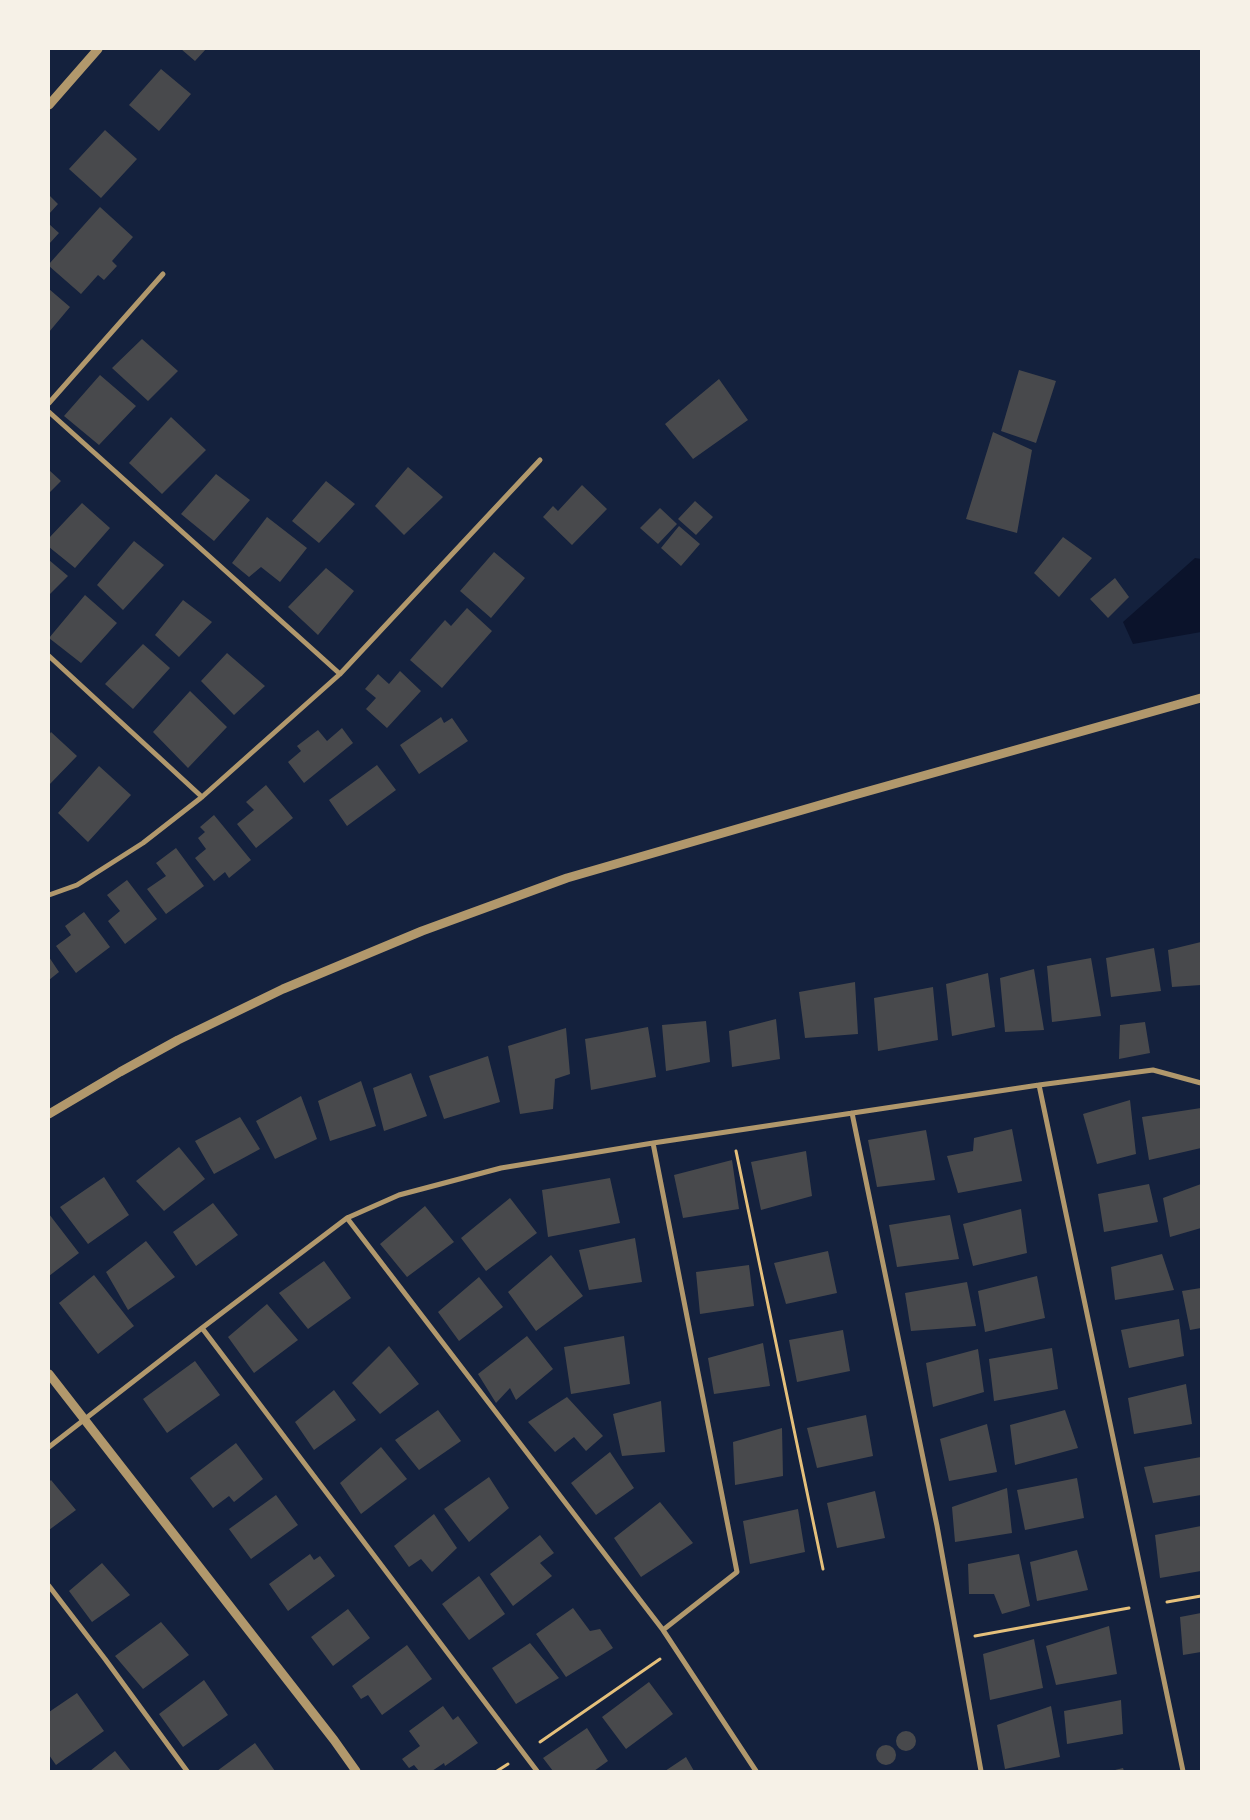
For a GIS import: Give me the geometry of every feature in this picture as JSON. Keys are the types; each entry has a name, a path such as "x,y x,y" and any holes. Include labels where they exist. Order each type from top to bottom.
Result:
{"street":[{"path":"49,104 98,49"},
{"path":"49,403 163,274"},
{"path":"49,412 340,674"},
{"path":"49,895 77,885 143,843 202,797 340,674 540,460"},
{"path":"49,656 202,797"},
{"path":"49,1114 178,1040 276,993 422,931 549,885 851,796 1201,698"},
{"path":"49,1447 347,1218 399,1194 501,1168 653,1143 1039,1085 1153,1070 1201,1083"},
{"path":"1039,1085 1183,1771"},
{"path":"852,1113 937,1526 980,1771"},
{"path":"653,1143 738,1572 663,1630"},
{"path":"347,1218 663,1630 756,1771"},
{"path":"202,1328 537,1771"},
{"path":"49,1374 334,1740 356,1771"},
{"path":"49,1586 106,1659 187,1771"}],"path":[{"path":"732,1131 824,1568"},
{"path":"957,1639 1201,1596"},
{"path":"497,1771 675,1649"}],"water":[{"path":"1195,558 1201,559 1201,632 1133,644 1123,622"}],"building":[{"path":"181,49 206,49 195,61"},
{"path":"161,69 191,94 159,131 129,105"},
{"path":"105,130 137,159 101,198 69,169"},
{"path":"49,195 58,204 49,214"},
{"path":"100,207 133,237 112,261 117,266 104,280 98,275 81,294 49,264"},
{"path":"49,224 59,233 49,244"},
{"path":"49,289 70,307 49,332"},
{"path":"142,339 178,371 148,401 112,368"},
{"path":"1019,370 1056,381 1036,443 1001,431"},
{"path":"100,375 136,406 99,445 64,416"},
{"path":"719,379 748,420 693,459 665,424"},
{"path":"171,417 206,450 162,494 129,463"},
{"path":"993,432 1032,450 1017,533 966,519"},
{"path":"408,467 443,497 404,535 375,506"},
{"path":"49,470 61,481 49,493"},
{"path":"216,474 250,500 214,541 181,514"},
{"path":"326,481 355,504 319,543 292,521"},
{"path":"582,485 607,509 572,545 543,517 553,506 558,511"},
{"path":"695,501 713,517 696,535 678,519"},
{"path":"82,503 110,528 75,568 49,547 49,538"},
{"path":"660,508 677,524 658,544 640,528"},
{"path":"267,517 307,548 280,582 261,567 249,577 232,563"},
{"path":"679,526 700,544 681,566 661,548"},
{"path":"1063,537 1092,558 1059,597 1034,573"},
{"path":"134,541 164,565 123,610 97,585"},
{"path":"494,552 525,578 491,618 460,591"},
{"path":"49,560 68,576 49,595"},
{"path":"326,568 354,591 318,635 288,607"},
{"path":"1115,578 1129,597 1108,618 1090,599"},
{"path":"85,595 117,623 81,663 49,638"},
{"path":"183,600 212,622 179,657 155,635"},
{"path":"467,608 492,631 442,688 410,660 445,620 451,626"},
{"path":"143,644 170,668 133,709 105,684"},
{"path":"227,653 265,686 234,715 201,681"},
{"path":"400,671 421,691 387,728 366,709 376,698 365,689 378,674 389,684"},
{"path":"190,691 227,727 188,768 153,732"},
{"path":"441,717 444,723 452,718 468,741 419,774 400,745"},
{"path":"342,728 353,743 304,783 288,762 301,751 297,746 318,730 327,741"},
{"path":"51,732 77,756 49,785 49,735"},
{"path":"377,765 396,790 347,826 329,800"},
{"path":"99,766 131,795 88,842 58,813"},
{"path":"266,785 293,818 256,848 237,824 254,810 246,802"},
{"path":"214,815 251,860 229,878 225,872 214,881 195,858 206,849 198,838 205,832 200,827"},
{"path":"176,848 204,886 166,914 147,889 166,876 156,863"},
{"path":"127,880 157,919 125,944 108,921 120,911 107,895"},
{"path":"84,912 110,947 76,973 56,946 71,935 65,926"},
{"path":"1201,942 1201,985 1172,987 1168,950"},
{"path":"1154,948 1161,991 1111,997 1106,958"},
{"path":"49,957 59,972 49,980"},
{"path":"1091,958 1101,1016 1052,1022 1047,966"},
{"path":"1034,969 1044,1030 1005,1032 1000,978"},
{"path":"988,973 995,1027 952,1036 946,984"},
{"path":"855,982 858,1034 805,1038 799,992"},
{"path":"933,987 938,1040 878,1051 874,998"},
{"path":"776,1019 780,1059 732,1067 729,1031"},
{"path":"706,1021 710,1062 666,1071 662,1025"},
{"path":"1145,1022 1150,1053 1119,1059 1120,1025"},
{"path":"648,1027 656,1077 591,1090 585,1039"},
{"path":"566,1028 570,1074 555,1079 553,1109 520,1114 508,1046"},
{"path":"488,1056 500,1102 444,1119 429,1076"},
{"path":"411,1073 427,1116 384,1131 373,1088"},
{"path":"361,1081 376,1126 330,1141 318,1101"},
{"path":"301,1096 317,1139 275,1159 256,1121"},
{"path":"1130,1100 1136,1154 1097,1164 1083,1114"},
{"path":"1201,1108 1201,1148 1149,1160 1142,1117"},
{"path":"240,1117 260,1149 214,1174 195,1141"},
{"path":"1012,1129 1022,1181 958,1193 947,1156 973,1151 974,1138"},
{"path":"926,1130 935,1180 877,1187 868,1140"},
{"path":"179,1147 205,1179 164,1211 136,1181"},
{"path":"806,1151 812,1196 761,1210 751,1162"},
{"path":"732,1160 739,1209 683,1218 674,1175"},
{"path":"104,1177 129,1215 88,1244 60,1207"},
{"path":"610,1178 620,1223 548,1237 542,1190"},
{"path":"1149,1184 1158,1222 1104,1232 1098,1194"},
{"path":"1201,1184 1201,1228 1170,1237 1163,1198"},
{"path":"510,1198 537,1233 486,1271 461,1238"},
{"path":"213,1203 238,1235 196,1266 173,1232"},
{"path":"425,1206 454,1242 407,1277 380,1244"},
{"path":"1021,1209 1027,1253 973,1266 963,1224"},
{"path":"49,1214 79,1253 49,1276"},
{"path":"950,1215 959,1259 897,1267 889,1225"},
{"path":"635,1238 642,1282 589,1290 579,1250"},
{"path":"146,1241 175,1277 128,1310 106,1272"},
{"path":"828,1251 837,1293 786,1304 774,1263"},
{"path":"1162,1254 1174,1290 1115,1300 1111,1267"},
{"path":"551,1255 583,1296 536,1331 508,1292"},
{"path":"324,1261 351,1298 308,1329 279,1293"},
{"path":"749,1265 754,1306 700,1314 696,1272"},
{"path":"94,1275 134,1326 98,1354 59,1303"},
{"path":"1037,1276 1045,1318 985,1332 978,1291"},
{"path":"479,1277 503,1307 459,1341 438,1312"},
{"path":"967,1282 976,1326 911,1331 905,1293"},
{"path":"1201,1288 1201,1328 1190,1330 1182,1291"},
{"path":"267,1304 298,1340 254,1373 228,1337"},
{"path":"1179,1319 1184,1356 1129,1368 1121,1330"},
{"path":"843,1330 850,1371 797,1382 789,1340"},
{"path":"527,1336 553,1369 516,1400 510,1388 496,1403 478,1374"},
{"path":"624,1336 630,1384 571,1394 564,1347"},
{"path":"763,1343 770,1386 714,1394 708,1358"},
{"path":"389,1346 419,1384 380,1414 352,1383"},
{"path":"1052,1348 1058,1389 994,1401 989,1359"},
{"path":"978,1349 984,1392 933,1407 926,1363"},
{"path":"195,1361 220,1395 167,1433 143,1399"},
{"path":"1186,1384 1192,1424 1134,1434 1128,1398"},
{"path":"334,1390 356,1420 314,1450 295,1422"},
{"path":"567,1397 603,1436 586,1451 574,1437 555,1452 528,1422"},
{"path":"661,1401 665,1452 622,1456 613,1414"},
{"path":"438,1410 461,1441 419,1470 395,1440"},
{"path":"1065,1410 1078,1448 1015,1465 1010,1425"},
{"path":"866,1415 873,1456 817,1468 807,1428"},
{"path":"987,1424 997,1472 949,1481 940,1439"},
{"path":"782,1428 783,1476 735,1485 733,1442"},
{"path":"236,1443 263,1479 234,1502 229,1496 213,1508 190,1478"},
{"path":"381,1447 407,1479 361,1514 340,1483"},
{"path":"610,1452 634,1488 596,1515 571,1483"},
{"path":"1201,1457 1201,1495 1153,1503 1144,1467"},
{"path":"489,1477 509,1508 469,1542 444,1509"},
{"path":"1077,1478 1084,1518 1025,1530 1017,1490"},
{"path":"51,1480 76,1510 49,1530 49,1482"},
{"path":"1007,1488 1012,1533 955,1542 952,1507"},
{"path":"875,1491 885,1538 837,1548 827,1503"},
{"path":"276,1495 298,1525 251,1559 229,1529"},
{"path":"660,1502 693,1543 641,1577 614,1538"},
{"path":"798,1509 805,1552 750,1564 743,1521"},
{"path":"434,1514 457,1548 432,1572 421,1559 409,1567 394,1546"},
{"path":"1201,1526 1201,1571 1160,1578 1155,1535"},
{"path":"540,1535 554,1553 540,1563 552,1576 513,1606 490,1574"},
{"path":"1077,1550 1088,1590 1037,1601 1030,1562"},
{"path":"310,1554 314,1560 320,1556 335,1576 288,1611 269,1584"},
{"path":"1019,1554 1030,1606 1002,1614 994,1594 969,1594 968,1564"},
{"path":"102,1563 130,1595 92,1622 69,1591"},
{"path":"479,1576 505,1614 469,1640 442,1604"},
{"path":"573,1608 590,1631 600,1629 613,1648 566,1677 536,1634"},
{"path":"348,1609 370,1638 333,1666 311,1637"},
{"path":"1201,1613 1201,1652 1183,1655 1180,1617"},
{"path":"161,1622 189,1655 143,1689 115,1656"},
{"path":"1109,1626 1117,1674 1056,1685 1046,1646"},
{"path":"1034,1639 1043,1688 990,1700 983,1654"},
{"path":"530,1643 559,1678 516,1704 492,1668"},
{"path":"407,1645 432,1679 382,1715 368,1695 361,1699 352,1686"},
{"path":"204,1680 228,1715 183,1747 159,1714"},
{"path":"649,1682 673,1714 626,1749 602,1717"},
{"path":"77,1693 104,1731 56,1765 49,1755 49,1712"},
{"path":"1121,1700 1123,1734 1067,1744 1064,1711"},
{"path":"443,1706 453,1720 458,1716 478,1743 445,1766 444,1763 432,1771 419,1771 414,1765 409,1768 402,1759 420,1746 409,1731"},
{"path":"1051,1706 1060,1757 1005,1769 997,1725"},
{"path":"587,1728 608,1761 594,1771 553,1771 543,1758"},
{"path":"906,1731 913,1734 916,1741 913,1748 906,1751 899,1748 896,1741 899,1734"},
{"path":"255,1743 275,1771 217,1771"},
{"path":"886,1745 893,1748 896,1755 893,1762 886,1765 879,1762 876,1755 879,1748"},
{"path":"115,1751 131,1771 90,1771"},
{"path":"686,1757 694,1771 665,1771"},
{"path":"1123,1768 1124,1771 1111,1771"}]}
